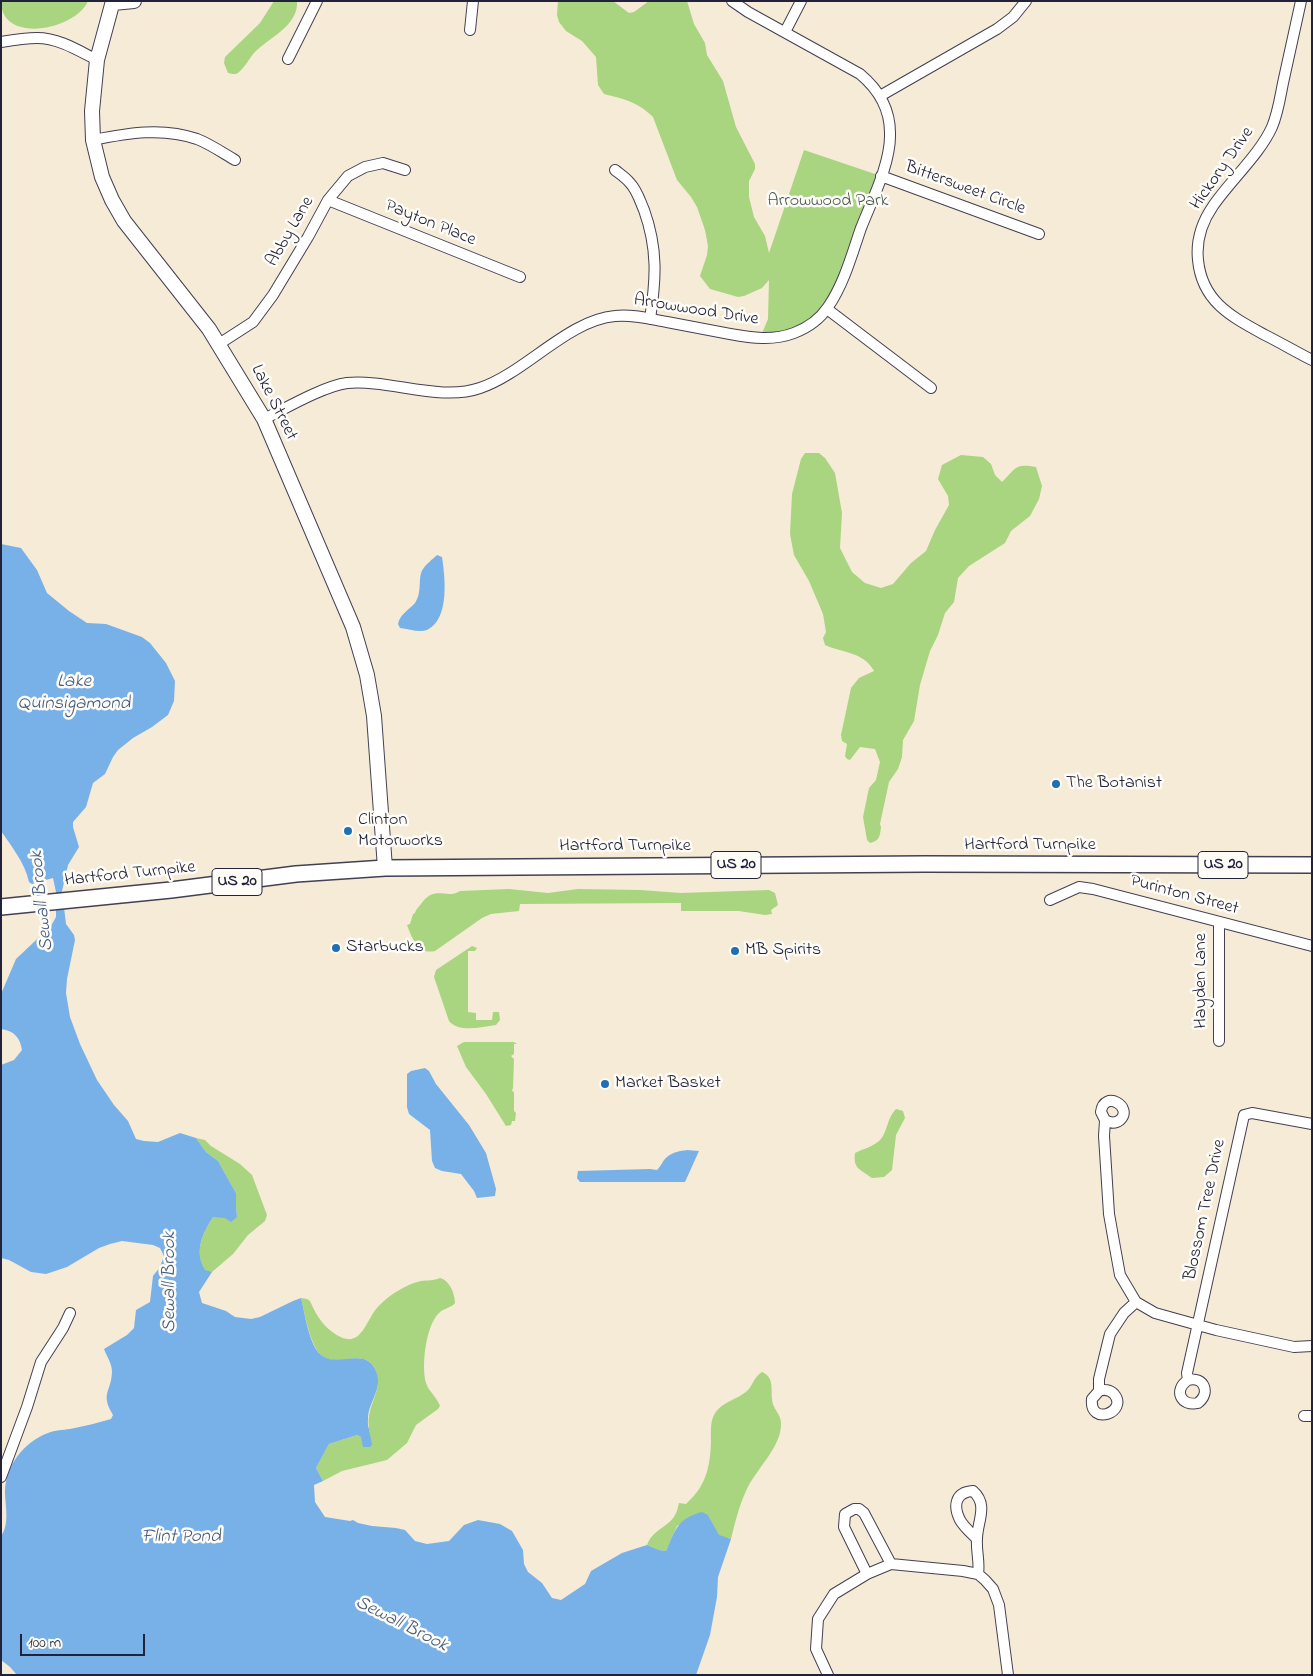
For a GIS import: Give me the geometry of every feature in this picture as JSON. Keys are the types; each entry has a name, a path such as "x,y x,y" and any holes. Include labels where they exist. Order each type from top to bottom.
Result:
{"main road":[{"name":"Lake Street","path":"134,1 113,2 97,60 92,111 93,140 104,184 120,214 133,233 220,344 264,419 350,621 364,663 371,694 376,731 385,868"},
{"name":"Hartford Turnpike","path":"1,908 296,874 385,868 916,864 1312,865"}],"street":[{"path":"288,59 317,1"},
{"path":"470,30 473,1"},
{"name":"Arrowwood Drive","path":"264,419 325,390 348,383 450,393 472,391 499,379 599,318 618,315 748,337 771,338 783,337 804,328 820,316 827,309 840,286 881,176 888,150 890,132 887,114 880,96 868,80 860,74 732,1"},
{"path":"785,32 801,1"},
{"path":"880,96 1001,27 1013,17 1026,1"},
{"name":"Hickory Drive","path":"1301,1 1272,128 1208,214 1199,239 1198,258 1204,284 1221,308 1236,319 1312,360"},
{"path":"1,42 39,38 50,39 75,48 97,60"},
{"path":"93,140 125,133 158,132 180,134 199,140 235,160"},
{"name":"Abby Lane","path":"220,344 253,322 276,290 328,200 348,176 365,167 383,163 404,170"},
{"path":"615,170 631,183 635,189 652,236 656,274 650,319"},
{"name":"Bittersweet Circle","path":"881,176 1039,234"},
{"name":"Payton Place","path":"328,200 520,277"},
{"path":"827,309 931,388"},
{"name":"Purinton Street","path":"1050,900 1079,887 1091,888 1312,946"},
{"name":"Hayden Lane","path":"1219,922 1219,1041"},
{"name":"Blossom Tree Drive","path":"1188,1380 1187,1373 1244,1115 1252,1113 1312,1124"},
{"path":"1105,1120 1104,1136 1109,1214 1120,1275 1136,1302 1156,1313 1216,1330 1294,1347 1312,1346"},
{"path":"1099,1391 1110,1334 1124,1313 1136,1302"},
{"path":"1,1477 27,1407 41,1362 70,1314"},
{"path":"866,1574 844,1527 844,1514 848,1512 859,1510 864,1513 891,1564"},
{"path":"976,1538 980,1564 978,1574"},
{"path":"828,1675 816,1649 818,1619 834,1594 866,1574 891,1564 978,1574 993,1589 999,1605 1008,1675"}],"green space":[{"path":"1,1 88,1 81,11 55,25 25,28 13,24 4,15"},
{"path":"274,1 297,1 293,18 282,31 254,53 239,72 236,74 228,73 224,63 225,57 260,23"},
{"name":"Arrowwood Park","path":"558,1 613,1 629,13 634,12 649,1 687,1 694,24 705,43 707,55 723,81 736,127 755,164 755,169 749,181 749,197 754,217 765,236 769,253 804,150 881,176 845,273 812,323 760,338 768,319 769,280 762,288 738,297 710,289 700,276 708,246 705,230 697,207 677,180 653,117 636,104 604,94 598,85 596,57 582,41 566,31 559,22 557,15"},
{"path":"805,453 819,453 825,458 835,473 842,513 840,548 852,572 865,583 881,588 893,584 911,563 926,551 949,505 948,496 938,479 942,465 961,455 983,457 991,464 995,475 1002,482 1013,470 1020,466 1036,467 1042,486 1039,499 1030,516 1011,531 1005,543 969,566 958,578 954,602 945,613 938,635 930,651 920,685 914,721 903,740 902,757 898,769 889,782 880,824 880,835 876,841 870,843 867,840 863,817 869,788 876,780 880,762 875,749 860,747 850,760 847,759 845,756 847,744 842,741 841,735 851,688 859,678 874,671 865,660 825,645 823,638 826,632 823,614 809,581 794,555 790,534 792,494 801,459"},
{"path":"509,889 548,893 578,889 681,893 769,890 775,893 778,905 771,910 772,914 765,915 739,911 681,911 681,903 520,904 519,911 491,914 482,918 435,951 429,952 420,948 411,935 407,925 410,924 413,914 417,909 431,895 436,893 450,894 460,891"},
{"path":"472,946 477,948 475,951 468,951 468,1012 476,1013 476,1020 492,1020 493,1012 499,1012 500,1020 496,1025 464,1028 453,1025 449,1021 434,977 436,970"},
{"path":"464,1042 514,1042 517,1044 514,1044 514,1054 511,1056 514,1059 512,1091 514,1092 514,1111 516,1113 515,1121 512,1121 511,1125 506,1126 466,1067 457,1046"},
{"path":"896,1109 903,1111 905,1118 896,1135 892,1170 884,1177 872,1178 856,1166 855,1153 881,1139"},
{"path":"196,1138 205,1140 211,1146 240,1164 252,1175 267,1215 265,1221 248,1235 233,1254 212,1272 205,1271 202,1264 200,1257 201,1243 213,1217 237,1217 236,1193 218,1161 206,1152"},
{"path":"440,1278 446,1281 451,1288 455,1303 439,1313 431,1327 424,1357 424,1367 426,1383 440,1406 416,1425 407,1443 387,1460 342,1471 323,1481 316,1468 329,1444 357,1435 361,1437 369,1427 370,1413 378,1381 373,1366 368,1361 361,1359 336,1360 322,1356 311,1337 301,1298 310,1301 320,1320 331,1331 343,1338 350,1339 360,1334 376,1309 393,1294 417,1282"},
{"path":"762,1372 770,1380 772,1402 781,1420 780,1432 773,1450 746,1491 731,1539 719,1536 708,1515 677,1526 666,1551 647,1545 653,1535 672,1519 679,1503 686,1504 693,1497 706,1476 711,1442 711,1425 717,1410 748,1390"}],"water":[{"name":"Flint Pond","path":"1,544 21,548 37,570 47,593 87,623 106,624 142,637 150,643 166,663 175,681 174,701 168,715 118,750 105,774 93,783 86,807 73,822 79,847 68,865 62,891 66,924 74,935 75,940 66,993 70,1017 97,1080 114,1105 128,1121 136,1139 158,1142 180,1133 196,1138 206,1152 218,1161 236,1193 237,1217 231,1222 225,1218 213,1217 203,1236 200,1257 205,1270 212,1272 199,1292 202,1303 226,1311 235,1317 251,1319 260,1317 301,1298 310,1337 321,1355 328,1359 336,1360 360,1358 367,1360 373,1365 377,1374 378,1386 370,1407 368,1419 372,1445 370,1447 363,1447 361,1437 357,1435 329,1444 316,1468 323,1481 314,1485 315,1502 325,1517 353,1520 372,1526 405,1530 415,1541 427,1544 449,1541 464,1525 478,1520 500,1524 512,1531 523,1550 524,1564 528,1572 542,1583 552,1598 561,1600 585,1584 591,1571 622,1553 647,1545 666,1551 678,1526 687,1518 702,1512 708,1515 719,1535 731,1539 718,1577 717,1597 710,1635 696,1675 17,1675 1,1660 1,1536 6,1520 5,1491 9,1472 24,1448 39,1437 53,1431 111,1419 113,1415 107,1402 107,1393 112,1369 104,1349 127,1335 134,1328 136,1310 150,1302 153,1276 160,1267 164,1256 160,1248 153,1245 122,1241 99,1248 67,1267 46,1274 31,1272 9,1260 1,1258 1,1065 14,1060 22,1050 16,1035 1,1029 1,994 16,959 51,926 56,917 56,892 53,878 32,884 29,882 14,849 1,831"},
{"path":"437,555 442,557 445,586 443,607 439,617 434,625 424,631 400,628 398,624 401,617 415,603 417,598 420,576 423,569"},
{"path":"425,1068 469,1125 486,1153 496,1189 495,1196 477,1198 461,1174 435,1168 432,1161 430,1130 409,1114 407,1107 407,1074 411,1071"},
{"path":"687,1150 699,1151 685,1182 580,1182 577,1178 578,1171 657,1170 669,1155"}],"place":[{"name":"The Botanist","path":"1056,784"},
{"name":"Clinton Motorworks","path":"348,831"},
{"name":"Starbucks","path":"336,948"},
{"name":"MB Spirits","path":"735,951"},
{"name":"Market Basket","path":"605,1084"}],"water label":[{"name":"Lake Quinsigamond","path":"74,694"},
{"name":"Sewall Brook","path":"43,901"},
{"name":"Sewall Brook","path":"171,1282"},
{"name":"Sewall Brook","path":"401,1625"}]}
